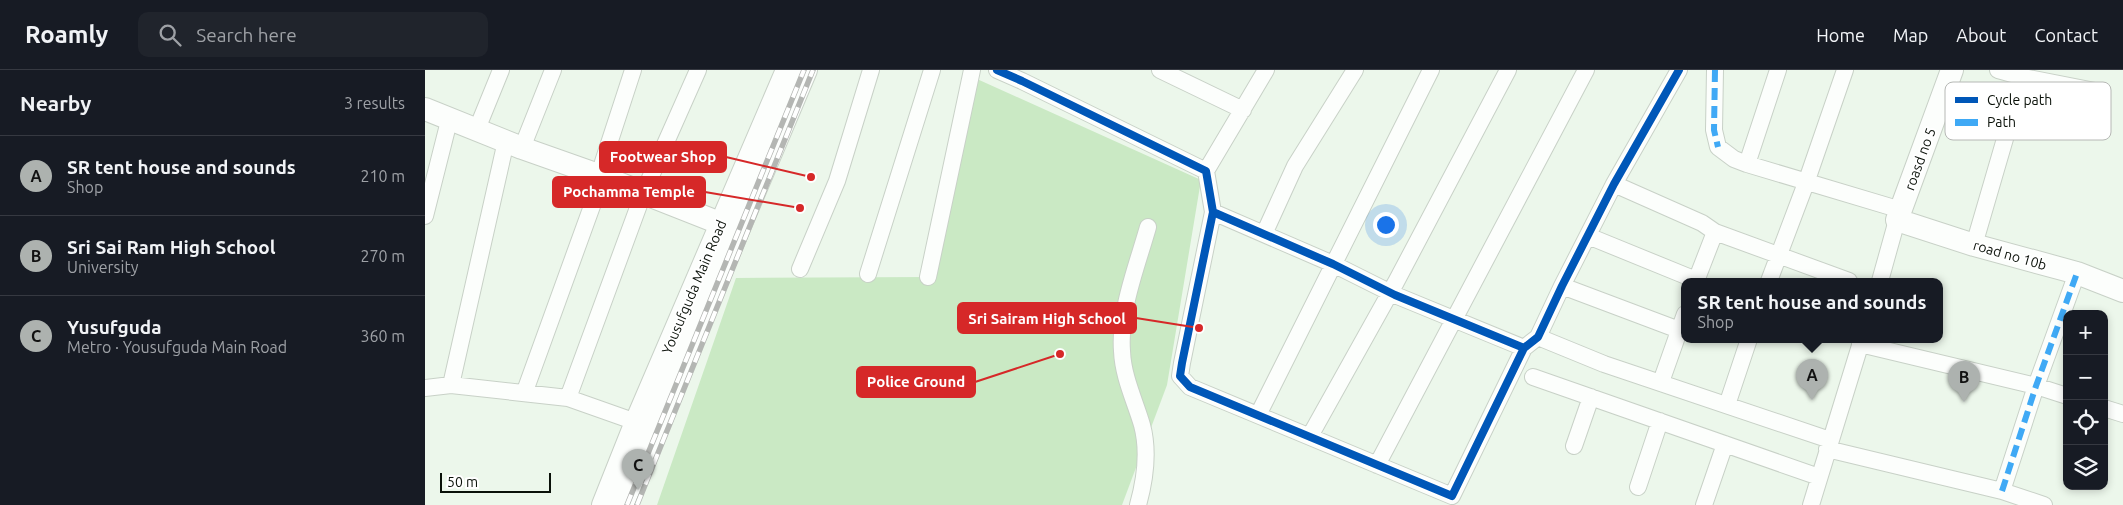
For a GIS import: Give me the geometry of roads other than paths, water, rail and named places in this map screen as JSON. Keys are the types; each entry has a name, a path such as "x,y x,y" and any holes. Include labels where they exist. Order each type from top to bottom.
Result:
{"main road":[{"name":"Yousufguda Main Road","path":"622,505 729,229 787,70"},
{"name":"Yousufguda Main Road","path":"603,505 636,422 806,70"},
{"name":"roasd no 5","path":"1948,82 1952,70"},
{"name":"roasd no 5","path":"1899,215 1945,89"},
{"path":"425,109 514,145 590,172 729,229"},
{"name":"road no 10b","path":"1899,215 1974,245 2077,273 2123,291"}],"street":[{"path":"477,129 501,70"},
{"path":"451,385 514,145 553,70"},
{"path":"525,391 596,195 599,177 633,70"},
{"path":"568,398 643,194 698,70"},
{"path":"800,269 837,181 871,70"},
{"path":"868,274 932,70"},
{"path":"928,277 972,70"},
{"path":"997,70 1025,75 1206,172"},
{"path":"1160,70 1243,110"},
{"path":"1266,70 1206,172 1213,212 1180,376 1190,386 1452,496 1524,348 1538,337 1614,184 1679,70"},
{"path":"1264,234 1295,166 1355,70"},
{"path":"1258,416 1431,70"},
{"path":"1309,436 1508,70"},
{"path":"1377,465 1586,70"},
{"path":"1715,70 1714,130 1718,148 1734,159 1747,164 1899,215 1882,278"},
{"path":"1747,164 1778,70"},
{"path":"1770,278 1806,183 1845,70"},
{"path":"1998,70 2049,82"},
{"path":"2022,82 2023,77"},
{"path":"425,216 450,118"},
{"path":"1974,245 2005,140"},
{"path":"1614,184 1702,223 1715,232 1841,278"},
{"path":"1213,212 1333,264 1389,292 1524,348"},
{"path":"1138,505 1144,486 1146,462 1143,436 1127,382 1121,351 1124,318 1129,293 1148,227"},
{"path":"1697,278 1715,232"},
{"path":"1588,236 1689,278"},
{"path":"2002,491 2036,386 2077,273"},
{"path":"1562,286 1679,330"},
{"path":"1661,382 1681,325"},
{"path":"1538,337 1603,364 1661,382 1828,444 2002,491 2044,505"},
{"path":"1727,406 1748,343"},
{"path":"1815,504 1819,477 1828,444 1861,343"},
{"path":"1865,343 2036,386 2063,395"},
{"path":"1533,377 1819,477"},
{"path":"425,388 451,385 525,391 568,398 636,422"},
{"path":"1574,446 1591,397"},
{"path":"2108,409 2123,414"},
{"path":"1638,487 1660,421"},
{"path":"1704,505 1725,444"}],"railway":[{"path":"627,505 804,70"},
{"path":"637,505 813,70"}],"place":[{"name":"Footwear Shop","path":"811,177"},
{"name":"Pochamma Temple","path":"800,208"},
{"name":"Sri Sairam High School","path":"1199,328"},
{"name":"Police Ground","path":"1060,354"},
{"name":"SR tent house and sounds","path":"1812,400"},
{"name":"Sri Sai Ram High School","path":"1964,402"},
{"name":"Yusufguda","path":"638,490"}]}
